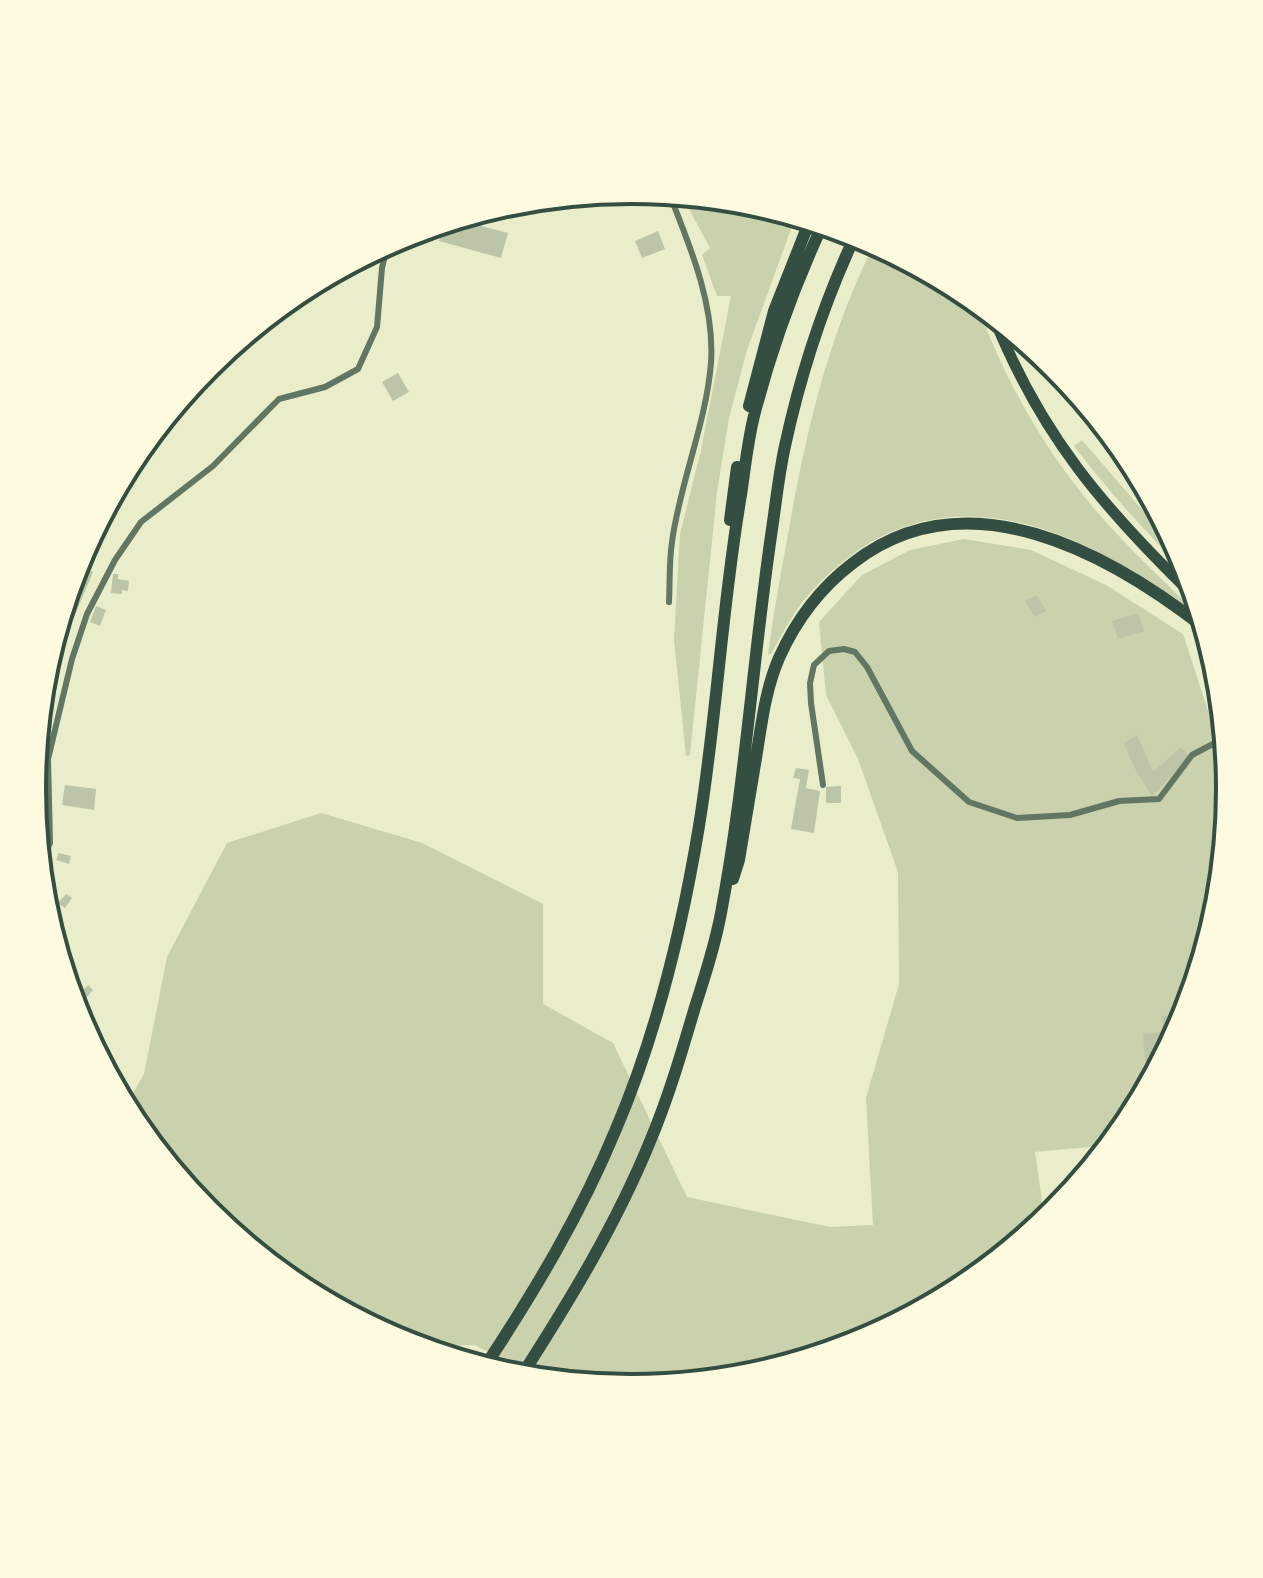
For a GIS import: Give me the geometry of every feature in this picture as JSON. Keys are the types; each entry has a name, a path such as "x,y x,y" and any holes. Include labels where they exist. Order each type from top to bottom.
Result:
{"highway":[{"path":"728,567 730,505 745,424 774,311 806,230"},
{"path":"491,1357 532,1295 587,1194 617,1128 643,1059 666,984 699,825 728,567 754,414 794,290 818,234"},
{"path":"720,916 735,829 766,569 784,449 816,330 850,246"},
{"path":"1002,335 1021,380 1067,455 1114,515 1178,579"},
{"path":"529,1365 564,1310 618,1210 651,1140 678,1067 739,860 767,693 796,625 815,598 840,572 866,552 901,535 937,525 988,523 1037,533 1094,558 1152,590 1191,618"}],"street":[{"path":"669,602 672,541 711,363 708,311 674,205"},
{"path":"49,845 48,759 72,659 87,614 115,560 141,522 213,466 279,399 325,387 358,369 377,327 384,259"},
{"path":"823,785 810,683 814,665 829,651 844,649 855,652 867,667 912,751 969,802 1017,818 1070,815 1119,801 1159,799 1192,755 1215,740"}],"green space":[{"path":"688,207 746,215 792,226 747,350 729,418 717,492 690,755 686,756 674,640 680,534 701,450 731,296 717,296 702,255 710,248"},
{"path":"870,254 924,282 983,320 1017,394 1052,452 1093,507 1185,602 1183,605 1138,574 1091,548 1043,529 995,518 947,517 900,528 855,553 811,592 771,654 768,654 810,426 831,351"},
{"path":"1082,440 1153,523 1167,553 1130,514 1074,446"},
{"path":"964,539 1031,550 1106,585 1183,634 1214,728 1217,789 1212,865 1197,941 1172,1013 1139,1082 1095,1146 1035,1152 1043,1206 1018,1229 988,1254 924,1296 856,1330 820,1343 783,1355 708,1369 670,1373 593,1373 503,1360 475,1345 452,1346 373,1314 306,1276 275,1254 217,1203 191,1175 132,1094 144,1074 167,957 227,843 321,813 422,843 543,904 543,1004 613,1043 687,1197 830,1227 873,1225 866,1098 899,984 898,872 858,759 826,695 819,622 862,575 910,550"}],"building":[{"path":"476,224 508,233 501,258 439,241 441,236"},
{"path":"658,231 665,249 642,258 635,241"},
{"path":"398,373 409,392 393,401 382,382"},
{"path":"89,570 93,572 66,636"},
{"path":"113,574 118,574 118,579 129,581 128,591 111,593"},
{"path":"1037,595 1046,611 1035,617 1025,601"},
{"path":"96,606 106,610 100,626 90,622"},
{"path":"1138,613 1144,631 1118,639 1112,621"},
{"path":"1137,735 1153,772 1181,747 1189,757 1152,796 1124,743"},
{"path":"796,768 809,770 806,788 820,791 814,833 791,829 800,779 793,778"},
{"path":"65,785 96,789 94,810 62,805"},
{"path":"841,786 841,803 826,803 826,787"},
{"path":"59,853 71,856 69,864 56,860"},
{"path":"66,894 72,898 65,908 58,903"},
{"path":"88,985 93,990 87,997 83,991"},
{"path":"1171,1015 1164,1032 1162,1016"},
{"path":"1164,1032 1150,1060 1145,1061 1143,1034"}]}
